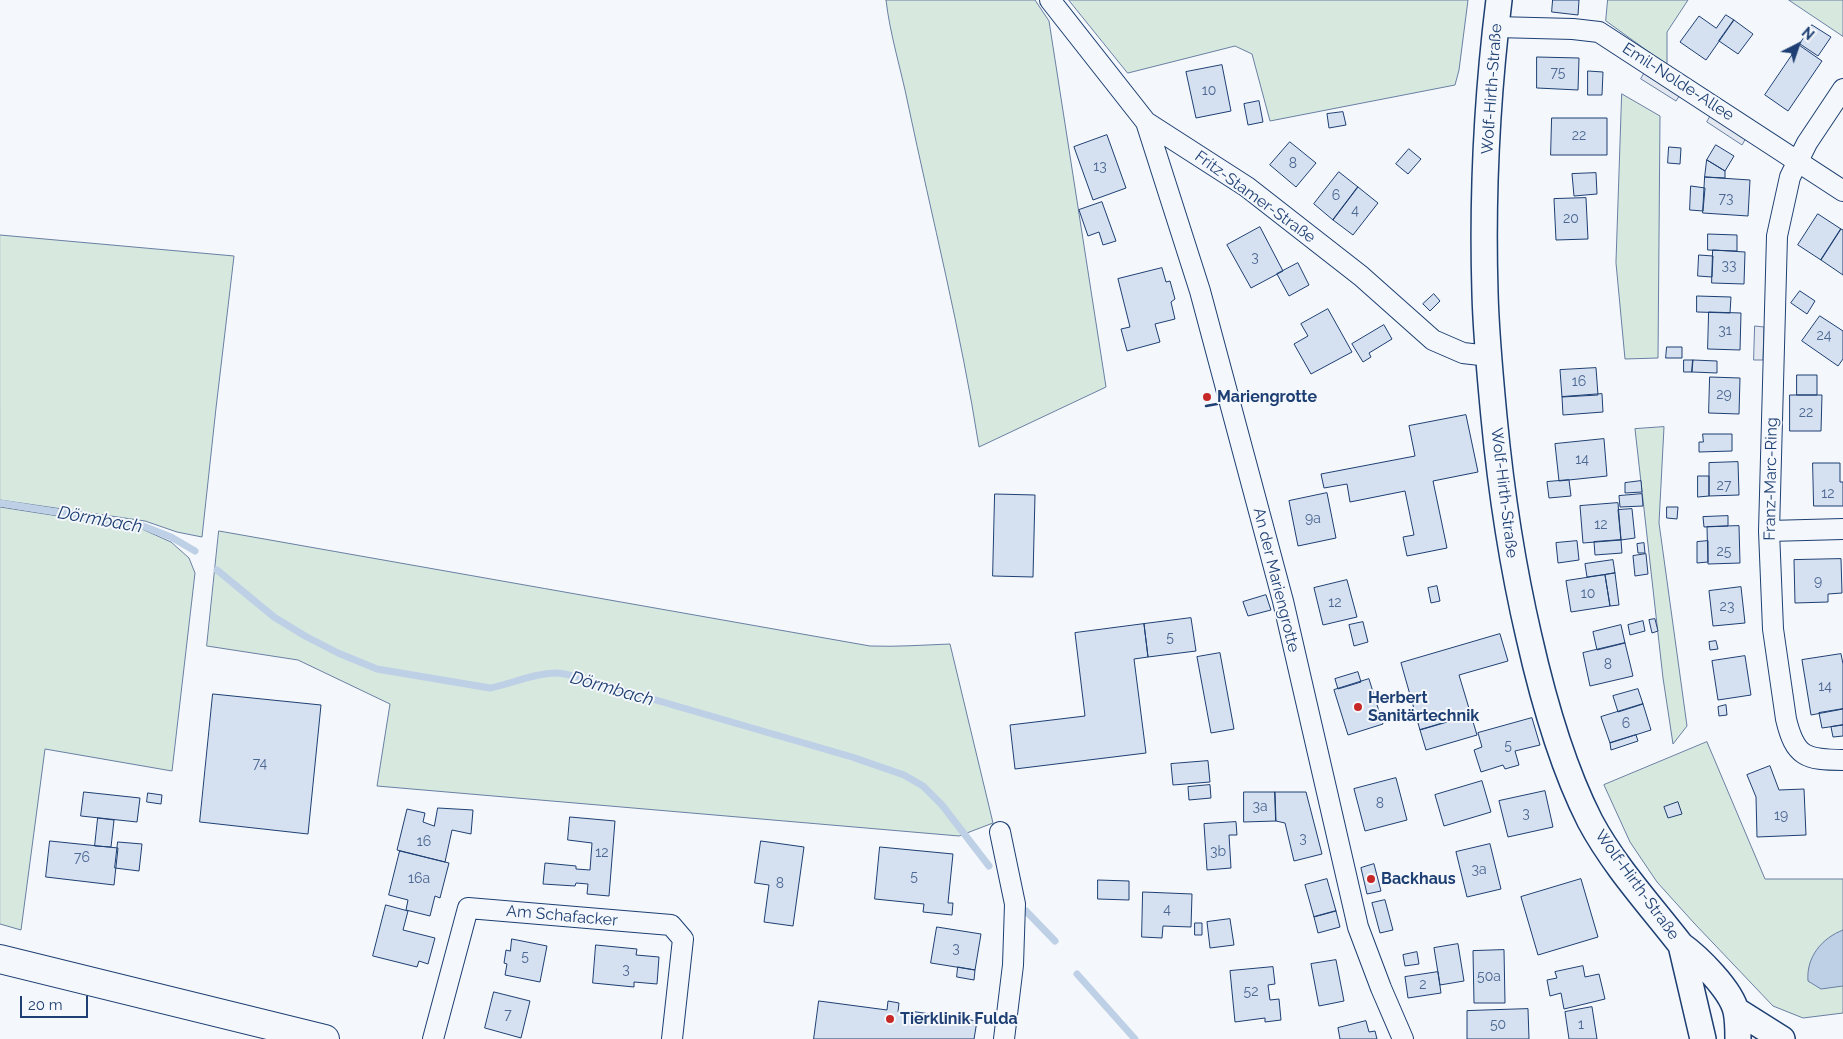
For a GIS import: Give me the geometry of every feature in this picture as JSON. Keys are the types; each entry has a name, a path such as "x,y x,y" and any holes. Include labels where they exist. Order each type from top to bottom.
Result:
{"main road":[{"path":"0,959 325,1039"}],"street":[{"name":"Fritz-Stamer-Straße","path":"1050,0 1146,122 1247,187 1361,276 1433,340 1463,353 1489,356"},
{"name":"Wolf-Hirth-Straße","path":"1499,0 1486,156 1485,294 1500,484 1519,595 1533,656 1556,736 1590,820 1608,851 1681,945 1694,955 1722,985 1736,1010 1738,1039"},
{"name":"Emil-Nolde-Allee","path":"1496,27 1573,29 1599,32 1843,191"},
{"name":"Franz-Marc-Ring","path":"1843,89 1807,143 1790,177 1777,236 1769,531 1773,629 1786,719 1790,732 1795,746 1800,753 1823,760 1843,760"},
{"name":"An der Mariengrotte","path":"1146,122 1200,291 1283,601 1358,927 1403,1039"},
{"path":"1769,531 1843,529"},
{"path":"1000,832 1015,904 1013,965 1004,1039"},
{"name":"Am Schafacker","path":"433,1039 468,908 671,925 684,939 672,1039"},
{"name":"Wolf-Hirth-Straße","path":"1681,945 1703,1039"},
{"path":"1736,1010 1782,1039"}],"shaded area":[{"path":"886,0 1035,0 1049,21 1106,387 979,447 955,318"},
{"path":"1069,0 1468,0 1459,70 1455,85 1270,121 1252,54 1235,46 1128,73"},
{"path":"1608,0 1688,0 1667,32 1667,65 1606,21"},
{"path":"1789,0 1843,0 1843,36"},
{"path":"1645,72 1680,95 1676,101 1641,79"},
{"path":"1622,94 1660,116 1658,358 1625,359 1616,263"},
{"path":"1711,115 1746,138 1742,145 1707,122"},
{"path":"0,235 234,256 202,537 177,532 145,521 0,500"},
{"path":"1755,326 1764,327 1763,360 1754,360"},
{"path":"1664,427 1659,523 1687,726 1673,744 1663,678 1635,429"},
{"path":"0,507 142,529 171,542 189,558 195,573 172,771 45,749 21,930 0,924"},
{"path":"219,531 870,646 950,644 993,823 959,836 377,786 390,704 298,660 207,646"},
{"path":"1707,742 1765,879 1843,879 1843,1013 1803,1018 1773,1006 1657,882 1630,842 1604,785"}],"water":[{"path":"1843,930 1843,986 1821,989 1808,981 1810,964 1822,943"}],"building":[{"path":"1553,0 1579,0 1578,15 1552,12"},
{"path":"1726,15 1734,20 1706,60 1680,42 1699,16 1716,28"},
{"path":"1734,20 1753,34 1738,54 1719,41"},
{"path":"1812,25 1831,37 1818,56 1800,44"},
{"path":"1799,45 1822,61 1788,111 1765,95"},
{"path":"1537,57 1579,58 1578,90 1537,88"},
{"path":"1222,65 1231,111 1196,118 1186,72"},
{"path":"1588,71 1603,72 1602,95 1588,95"},
{"path":"1259,101 1263,122 1248,125 1244,104"},
{"path":"1343,112 1346,125 1329,128 1327,114"},
{"path":"1552,118 1607,118 1607,155 1551,155"},
{"path":"1107,135 1126,188 1093,200 1074,147"},
{"path":"1290,142 1316,163 1296,187 1270,165"},
{"path":"1716,145 1734,156 1725,171 1707,160"},
{"path":"1669,147 1681,148 1680,164 1668,163"},
{"path":"1409,149 1421,159 1408,174 1396,164"},
{"path":"1707,160 1725,171 1725,178 1705,177"},
{"path":"1339,172 1358,187 1333,220 1314,204"},
{"path":"1596,173 1597,194 1574,196 1572,174"},
{"path":"1705,177 1750,180 1748,216 1703,213"},
{"path":"1691,186 1705,188 1703,211 1690,210"},
{"path":"1358,187 1378,203 1353,235 1333,220"},
{"path":"1586,198 1588,239 1556,240 1554,199"},
{"path":"1102,202 1116,241 1103,245 1099,232 1088,236 1079,210"},
{"path":"1818,214 1841,229 1821,260 1798,245"},
{"path":"1260,227 1283,271 1251,288 1227,245"},
{"path":"1841,229 1843,230 1843,275 1821,260"},
{"path":"1708,234 1737,235 1737,251 1708,250"},
{"path":"1713,250 1745,252 1744,284 1712,283"},
{"path":"1699,255 1713,256 1712,277 1698,276"},
{"path":"1298,263 1309,285 1289,296 1277,274"},
{"path":"1162,268 1166,282 1170,281 1175,299 1171,302 1175,319 1155,324 1160,342 1127,351 1121,329 1130,327 1118,279"},
{"path":"1800,291 1815,301 1807,314 1791,303"},
{"path":"1434,294 1440,301 1430,311 1423,304"},
{"path":"1697,296 1731,297 1730,313 1697,312"},
{"path":"1328,309 1352,352 1311,374 1294,344 1308,336 1301,324"},
{"path":"1709,312 1741,313 1740,350 1708,349"},
{"path":"1820,316 1843,331 1843,359 1838,366 1802,341"},
{"path":"1384,325 1392,339 1369,353 1371,357 1363,362 1352,344"},
{"path":"1667,347 1682,347 1682,358 1666,358"},
{"path":"1684,360 1693,360 1692,372 1684,372"},
{"path":"1693,360 1717,361 1717,373 1692,372"},
{"path":"1596,368 1598,395 1562,397 1560,370"},
{"path":"1797,375 1817,375 1817,395 1797,395"},
{"path":"1710,377 1740,378 1739,414 1709,413"},
{"path":"1602,394 1603,412 1563,415 1562,397"},
{"path":"1790,395 1822,395 1821,431 1790,431"},
{"path":"1466,415 1478,472 1433,481 1447,548 1407,556 1403,537 1414,535 1405,491 1350,502 1347,484 1324,488 1321,474 1415,456 1409,426"},
{"path":"1703,434 1732,434 1732,451 1699,452 1699,442 1703,442"},
{"path":"1604,439 1607,476 1559,481 1555,444"},
{"path":"1738,462 1739,495 1709,496 1709,463"},
{"path":"1813,463 1840,463 1840,482 1843,482 1843,506 1814,506"},
{"path":"1698,476 1709,476 1709,496 1698,497"},
{"path":"1569,480 1571,496 1549,498 1547,482"},
{"path":"1641,481 1642,492 1625,493 1625,483"},
{"path":"1327,493 1336,538 1298,546 1289,501"},
{"path":"995,494 1035,495 1033,577 993,576"},
{"path":"1642,494 1643,506 1620,507 1619,496"},
{"path":"1618,503 1621,540 1583,543 1580,506"},
{"path":"1667,507 1678,507 1677,519 1667,518"},
{"path":"1632,509 1635,538 1621,540 1618,510"},
{"path":"1728,516 1728,526 1704,527 1703,517"},
{"path":"1739,526 1740,563 1708,564 1707,527"},
{"path":"1621,540 1622,553 1595,555 1594,542"},
{"path":"1577,541 1579,560 1558,563 1556,543"},
{"path":"1708,541 1708,562 1697,563 1697,542"},
{"path":"1644,543 1645,553 1638,553 1637,544"},
{"path":"1646,554 1648,574 1635,576 1633,556"},
{"path":"1841,559 1842,593 1828,594 1828,602 1795,603 1794,560"},
{"path":"1613,560 1615,573 1587,577 1585,564"},
{"path":"1615,573 1619,605 1610,606 1605,575"},
{"path":"1605,575 1610,606 1571,612 1566,581"},
{"path":"1347,580 1357,617 1323,625 1314,588"},
{"path":"1437,586 1440,601 1431,603 1428,588"},
{"path":"1741,587 1745,623 1713,626 1709,591"},
{"path":"1266,595 1271,610 1248,616 1243,602"},
{"path":"1191,618 1196,651 1148,657 1144,624"},
{"path":"1655,619 1658,631 1652,633 1649,620"},
{"path":"1643,621 1645,631 1630,635 1628,625"},
{"path":"1363,622 1368,642 1354,646 1349,625"},
{"path":"1144,624 1148,657 1134,659 1146,753 1015,769 1010,725 1085,716 1075,633"},
{"path":"1621,625 1625,643 1597,650 1593,632"},
{"path":"1500,634 1508,661 1459,675 1471,715 1420,730 1401,663"},
{"path":"1716,641 1718,649 1710,650 1709,642"},
{"path":"1625,643 1633,676 1590,686 1583,653"},
{"path":"1220,653 1234,729 1211,733 1197,657"},
{"path":"1841,654 1843,664 1843,709 1811,715 1802,660"},
{"path":"1745,656 1751,695 1718,700 1712,661"},
{"path":"1358,672 1361,682 1338,689 1335,679"},
{"name":"Herbert Sanitärtechnik","path":"1369,679 1383,724 1348,735 1334,690"},
{"path":"1638,689 1643,704 1618,712 1613,696"},
{"path":"213,694 321,705 308,834 200,822"},
{"path":"1643,704 1651,730 1610,743 1601,717"},
{"path":"1726,705 1727,715 1719,716 1718,707"},
{"path":"1843,709 1843,725 1822,728 1819,713"},
{"path":"1471,715 1477,735 1426,750 1420,730"},
{"path":"1532,718 1540,745 1515,751 1519,765 1505,769 1503,765 1481,772 1474,750 1482,747 1478,733"},
{"path":"1843,725 1843,736 1833,737 1831,727"},
{"path":"1636,735 1638,741 1611,750 1610,743"},
{"path":"1208,761 1210,782 1173,785 1171,764"},
{"path":"1770,766 1779,790 1804,789 1806,835 1757,837 1756,797 1747,775"},
{"path":"1396,778 1407,820 1365,831 1354,789"},
{"path":"1482,781 1491,812 1444,826 1435,795"},
{"path":"1210,785 1211,798 1189,800 1188,787"},
{"path":"1545,791 1553,827 1508,837 1499,801"},
{"path":"84,792 140,798 137,822 81,816"},
{"path":"1244,792 1275,792 1276,821 1244,822"},
{"path":"1275,792 1306,792 1322,854 1294,861 1285,823 1276,821"},
{"path":"148,793 162,795 161,804 147,802"},
{"path":"1678,802 1682,814 1668,818 1664,807"},
{"path":"438,808 473,810 471,834 452,830 445,862 397,850 407,809 425,813 423,822 434,826"},
{"path":"570,817 615,821 609,896 587,894 588,884 576,883 575,886 543,884 545,863 576,866 576,869 590,870 592,843 568,840"},
{"path":"98,818 114,820 111,847 95,846"},
{"path":"1236,822 1237,835 1229,835 1231,868 1207,870 1204,824"},
{"path":"50,841 118,848 114,885 46,877"},
{"path":"761,841 804,847 793,926 764,922 769,885 755,883"},
{"path":"118,842 142,844 139,871 115,868"},
{"path":"1490,844 1501,889 1467,897 1456,852"},
{"path":"880,847 953,854 948,903 953,903 952,915 923,912 924,904 875,899"},
{"path":"400,851 449,863 440,898 435,896 430,916 406,910 408,900 389,895"},
{"name":"Backhaus","path":"1374,864 1381,891 1367,894 1361,868"},
{"path":"1327,879 1336,911 1314,917 1305,885"},
{"path":"1581,879 1598,937 1538,955 1521,897"},
{"path":"1098,880 1129,881 1129,900 1098,899"},
{"path":"1143,892 1192,894 1191,927 1163,926 1162,938 1142,937"},
{"path":"1385,900 1393,930 1380,933 1372,903"},
{"path":"386,905 408,911 403,930 435,938 428,964 419,961 417,967 373,956"},
{"path":"1336,911 1340,927 1318,933 1314,917"},
{"path":"1230,919 1234,945 1210,948 1207,922"},
{"path":"1195,923 1202,923 1202,935 1195,935"},
{"path":"937,927 981,934 975,970 931,963"},
{"path":"512,939 547,946 540,982 505,975 507,964 504,963 506,950 510,951"},
{"path":"1458,944 1464,981 1440,985 1434,948"},
{"path":"596,945 637,949 636,955 659,957 657,984 634,982 634,987 593,983"},
{"path":"1504,950 1505,1003 1474,1003 1473,951"},
{"path":"1417,952 1419,964 1405,966 1403,955"},
{"path":"1336,960 1344,1001 1319,1006 1311,964"},
{"path":"1583,966 1585,977 1599,974 1605,999 1564,1009 1561,993 1550,996 1547,980 1557,978 1555,972"},
{"path":"958,967 975,970 974,980 957,977"},
{"path":"1273,967 1275,984 1268,985 1270,1000 1279,999 1281,1020 1265,1022 1265,1018 1235,1022 1230,971"},
{"path":"1438,972 1441,993 1408,998 1405,977"},
{"path":"494,992 530,1001 521,1038 485,1028"},
{"name":"Tierklinik Fulda","path":"819,1001 887,1010 888,1001 899,1003 898,1012 910,1013 910,1011 977,1021 974,1039 814,1039"},
{"path":"1592,1007 1597,1039 1569,1039 1565,1012"},
{"path":"1528,1009 1529,1039 1467,1039 1467,1011"},
{"path":"1366,1021 1369,1032 1375,1031 1377,1039 1340,1039 1338,1028"}],"waterway":[{"name":"Dörmbach","path":"0,503 143,526 171,537 195,551"},
{"name":"Dörmbach","path":"217,570 274,617 338,653 377,669 490,688 547,673 565,674 852,757 904,775 923,786 942,805 989,866"},
{"name":"Dörmbach","path":"1026,911 1055,941"},
{"name":"Dörmbach","path":"1077,974 1135,1039"}],"wall":[{"path":"1206,406 1217,404"}],"place":[{"name":"Mariengrotte","path":"1207,397"},
{"name":"Herbert Sanitärtechnik","path":"1358,707"},
{"name":"Backhaus","path":"1371,879"},
{"name":"Tierklinik Fulda","path":"890,1019"}]}
